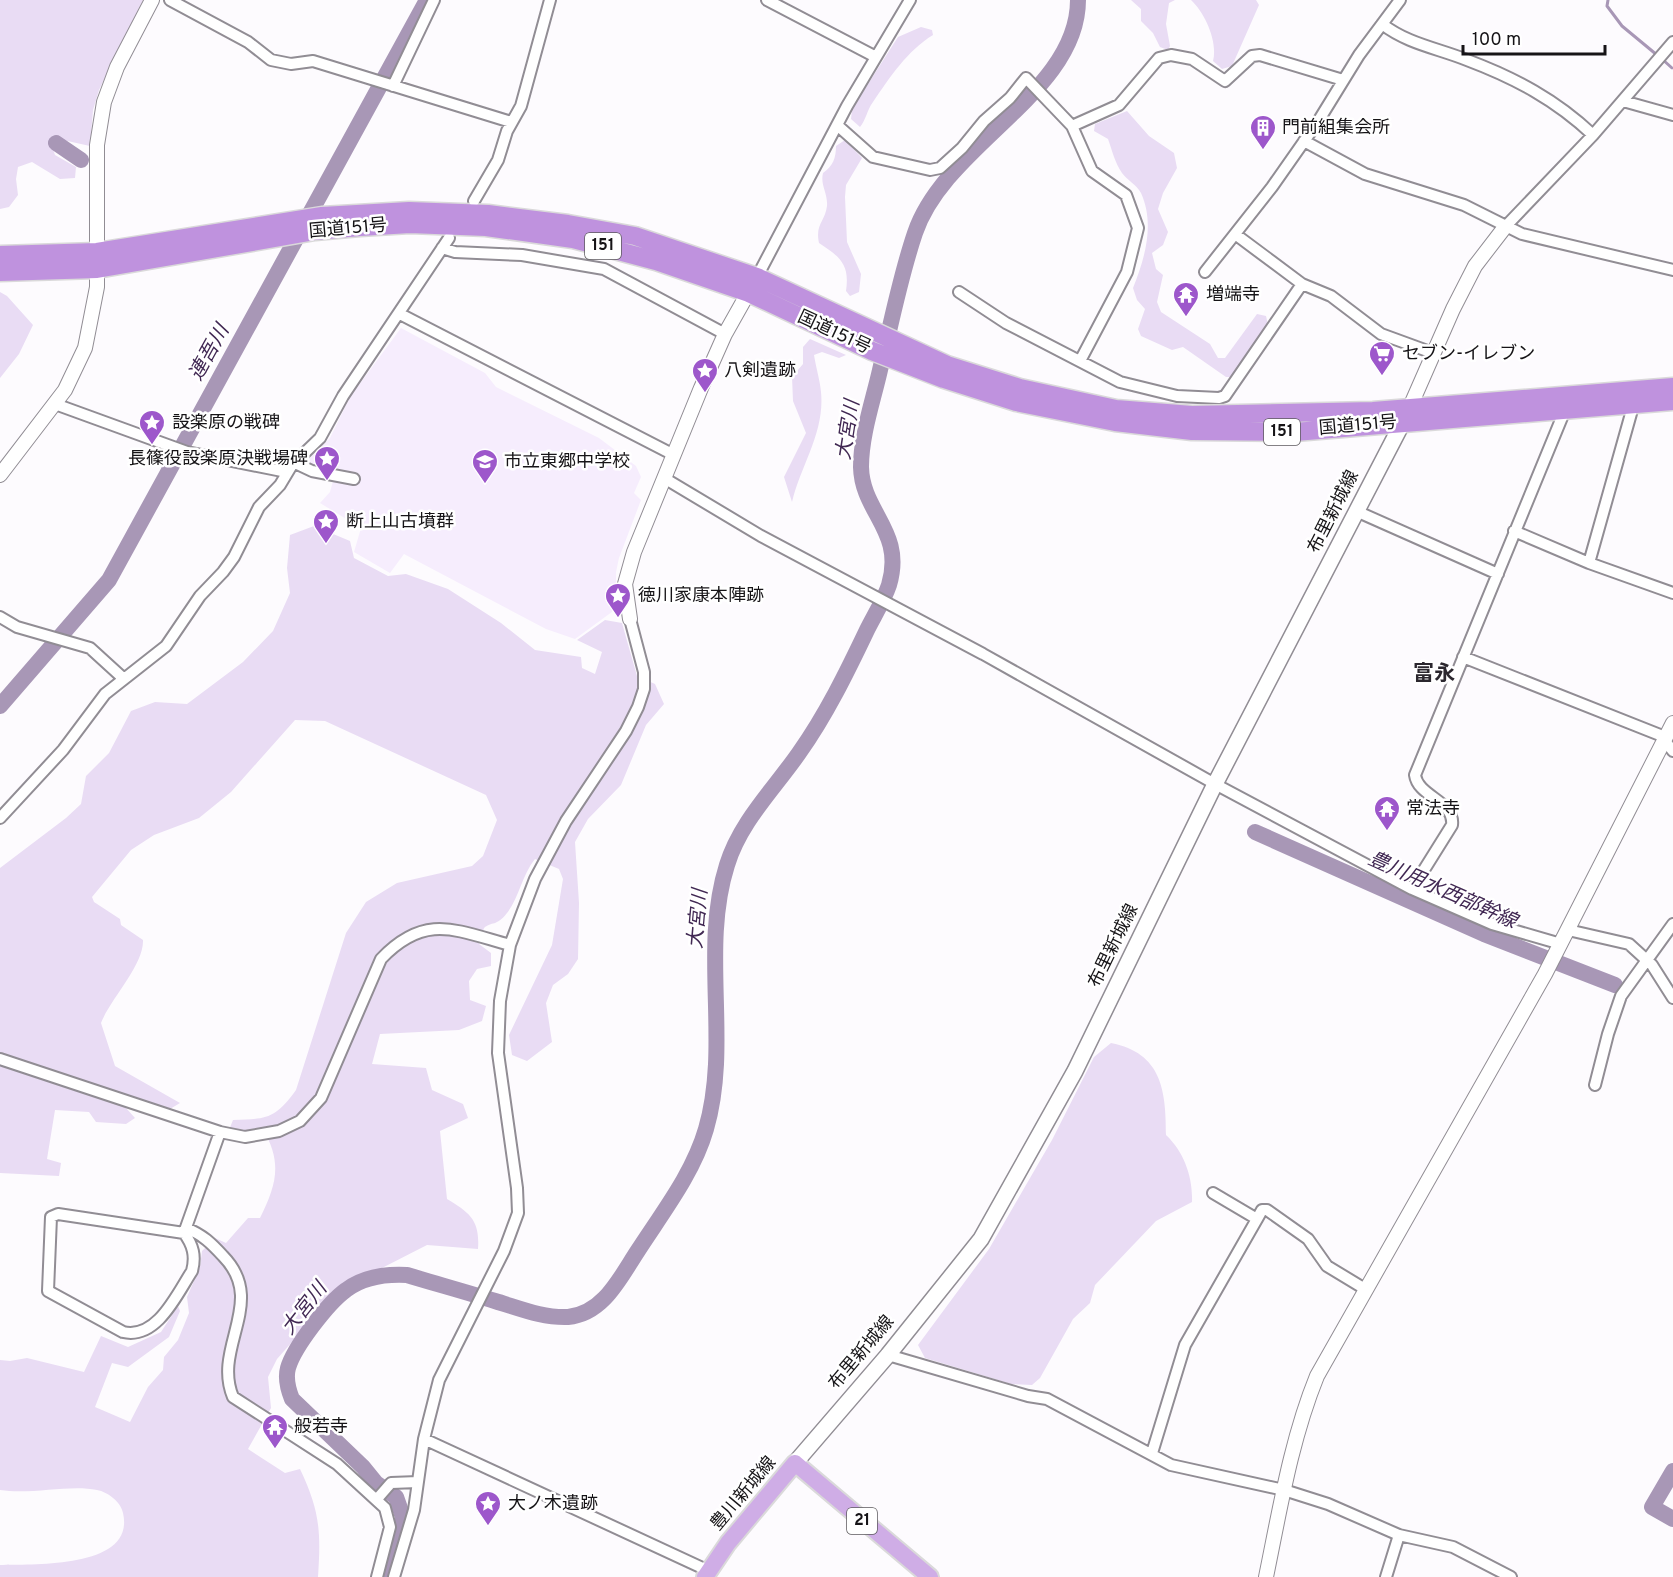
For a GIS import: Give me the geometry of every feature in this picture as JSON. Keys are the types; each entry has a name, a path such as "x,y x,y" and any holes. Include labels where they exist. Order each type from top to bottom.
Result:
{"highway":[{"name":"国道151号","path":"0,272 97,260 319,224 446,212 546,221 635,236 757,277 901,355 988,379 1116,409 1212,415 1373,411 1406,415 1565,410 1673,401"},
{"name":"国道151号","path":"319,224 410,224 534,232 610,248 749,293 874,342"},
{"name":"国道151号","path":"0,255 97,260"},
{"name":"国道151号","path":"1406,415 1673,387"}],"main road":[{"name":"布里新城線","path":"795,1463 888,1355 981,1239 1076,1071 1215,784 1406,415"},
{"name":"豊川新城線","path":"707,1574 728,1543 795,1463 930,1577"}],"street":[{"path":"0,475 66,390 85,348 94,308 97,260 97,145 104,102 117,68 152,0"},
{"path":"170,0 248,42 271,60 291,64 313,62 511,122"},
{"path":"391,86 434,0"},
{"path":"474,201 498,160 511,122 521,106 550,0"},
{"path":"767,0 789,5 876,57"},
{"path":"394,1577 411,1522 424,1439 439,1380 512,1233 518,1213 517,1188 498,1045 500,1001 510,945 535,879 566,821 626,731 644,689 644,672 626,598 627,570 725,334 837,125 910,0"},
{"path":"1205,272 1304,141 1343,80 1400,0"},
{"path":"1382,24 1409,42 1471,61 1545,95 1593,135"},
{"path":"1406,415 1475,266 1505,227 1593,135 1673,42"},
{"path":"1072,126 1119,105 1159,58 1171,55 1192,59 1225,81 1252,56 1260,55 1343,80"},
{"path":"837,125 873,158 930,170 940,168 962,148 984,121 1010,98 1026,78 1072,126 1092,171 1126,195 1138,228 1127,272 1080,360"},
{"path":"1623,101 1673,115"},
{"path":"1304,141 1365,174 1464,205 1522,234 1673,270"},
{"path":"1235,234 1302,284 1331,296 1393,340 1433,353"},
{"path":"0,818 63,750 100,699 166,646 200,596 234,557 259,507 280,485 287,472 320,438 343,396 446,243 455,252 522,255 604,268 725,334"},
{"path":"959,292 1006,323 1134,387 1177,396 1220,398 1225,396 1302,284"},
{"path":"400,314 674,455"},
{"path":"55,404 64,410 187,452 287,472"},
{"path":"1589,563 1632,410 1628,404"},
{"path":"1412,889 1452,825 1450,812 1419,785 1415,775 1565,410"},
{"path":"295,463 312,471 354,479"},
{"path":"664,478 761,536 1412,889 1558,950"},
{"path":"1356,511 1498,574"},
{"path":"1514,531 1589,563 1673,593"},
{"path":"0,617 17,627 90,648 124,679"},
{"path":"1463,657 1660,735 1673,751"},
{"path":"1266,1577 1304,1408 1321,1368 1545,974 1673,723"},
{"path":"1595,1085 1608,1034 1621,996 1673,924"},
{"path":"0,1059 220,1132 245,1137 279,1131 300,1121 321,1098 381,959 399,941 428,928 453,930 510,945"},
{"path":"1568,930 1620,940 1646,959 1673,998"},
{"path":"220,1132 185,1231 192,1245 195,1262 192,1271 155,1324 131,1334 123,1332 48,1291 51,1217 58,1214 185,1231 203,1235 235,1268 241,1283 242,1306 228,1363 227,1382 233,1397 245,1407 312,1446 378,1498 385,1508 390,1527 377,1577"},
{"path":"1213,1193 1257,1219"},
{"path":"1152,1453 1185,1345 1262,1210 1267,1210 1308,1239 1327,1266 1336,1273 1365,1288"},
{"path":"888,1355 1028,1396 1047,1399 1171,1465 1284,1490 1328,1504 1399,1535 1453,1547 1511,1577"},
{"path":"424,1439 707,1574"},
{"path":"378,1498 391,1483 418,1482"},
{"path":"1386,1577 1399,1535"}],"shaded area":[{"path":"0,0 143,0 99,90 93,110 90,146 63,140 51,143 55,155 76,167 75,178 60,179 32,162 18,167 16,179 18,195 9,207 0,209"},
{"path":"1131,0 1175,0 1169,3 1166,24 1170,46 1168,50 1160,47 1153,33 1141,21 1141,9"},
{"path":"1191,0 1256,0 1259,5 1232,66 1222,69 1213,61 1214,45 1209,28 1201,12"},
{"path":"921,27 932,30 933,35 900,65 871,105 860,127 851,119 852,109 898,37"},
{"path":"1127,111 1149,136 1174,153 1177,168 1163,193 1158,209 1168,232 1163,245 1152,253 1156,269 1163,275 1157,302 1161,312 1210,344 1218,358 1225,358 1257,314 1266,316 1268,325 1232,377 1226,377 1183,347 1172,350 1141,336 1138,329 1145,309 1137,300 1133,288 1147,241 1145,205 1139,190 1120,169 1108,139 1094,131 1095,124"},
{"path":"845,140 862,158 846,185 847,242 861,274 859,292 850,296 846,291 846,274 842,262 819,243 818,237 819,227 827,206 822,181 823,173 833,161 836,146"},
{"path":"0,292 7,296 33,325 19,354 0,378"},
{"name":"市立東郷中学校","path":"401,328 485,373 496,387 599,438 636,466 641,477 634,493 641,500 619,558 616,572 616,609 575,639 546,629 404,554 390,573 354,552 361,528 320,503 330,492 335,474 314,469 307,460 330,438 350,397"},
{"path":"810,339 846,355 839,358 822,352 814,355 821,392 819,421 792,502 784,477 806,433 793,401 792,377 803,364 803,347"},
{"path":"314,526 350,541 354,558 388,576 406,574 448,589 501,623 535,650 581,657 582,668 595,674 602,652 577,640 605,620 622,623 637,676 655,684 664,704 646,725 621,785 588,819 575,842 579,903 578,959 568,974 553,985 546,1003 552,1042 527,1061 512,1055 509,1035 552,945 563,879 559,869 535,859 507,913 497,922 484,928 479,944 491,953 491,966 477,969 469,981 470,1000 486,1006 482,1021 459,1030 380,1034 372,1064 426,1068 432,1090 463,1104 468,1118 440,1131 447,1199 472,1218 477,1231 478,1249 427,1245 337,1291 277,1359 268,1377 271,1408 248,1449 285,1473 300,1469 312,1497 318,1522 318,1577 0,1577 0,1565 57,1563 98,1554 114,1545 123,1531 123,1513 120,1505 113,1498 97,1490 75,1488 0,1490 0,1360 27,1358 84,1372 101,1336 128,1347 161,1332 178,1306 180,1311 169,1337 128,1367 112,1363 95,1407 130,1422 148,1387 163,1370 164,1357 178,1340 189,1313 187,1297 200,1267 202,1251 215,1238 226,1243 248,1218 260,1218 266,1206 273,1185 275,1164 263,1129 241,1132 229,1130 233,1120 262,1118 276,1112 296,1090 346,933 366,902 397,883 472,866 483,856 497,820 486,795 325,721 295,720 231,792 199,818 154,835 131,850 92,897 94,902 120,919 121,925 143,940 142,950 133,971 101,1023 115,1066 180,1103 170,1109 132,1098 126,1108 135,1118 126,1124 96,1122 89,1112 55,1110 47,1159 61,1163 59,1176 0,1173 0,868 81,804 86,776 109,753 131,711 155,702 187,704 243,662 273,631 290,593 287,568 290,535"},
{"path":"1111,1043 1141,1055 1158,1076 1165,1103 1166,1135 1178,1149 1186,1165 1191,1183 1192,1202 1156,1221 1095,1285 1090,1303 1073,1319 1040,1378 1032,1385 1011,1384 925,1358 918,1345 989,1249 1052,1140 1094,1057"}],"waterway":[{"name":"連吾川","path":"0,706 109,580 427,0"},
{"name":"大宮川","path":"386,1577 401,1536 403,1517 396,1497 376,1483 363,1467 292,1399 287,1376 291,1359 312,1326 339,1296 360,1282 383,1276 407,1275 522,1309 558,1317 568,1317 591,1309 601,1302 617,1283 685,1177 706,1129 713,1096 717,1030 716,930 719,897 727,865 740,834 758,806 809,739 827,708 889,585 892,550 868,497 861,467 868,418 915,233 931,201 953,172 1034,91 1057,63 1072,33 1078,0"},
{"path":"1608,0 1607,6 1622,26 1657,55"},
{"path":"1662,59 1672,68"},
{"name":"豊川用水西部幹線","path":"56,143 81,160"},
{"name":"豊川用水西部幹線","path":"1255,832 1484,934 1615,985"},
{"path":"1673,1471 1652,1507 1673,1519"}],"place":[{"name":"門前組集会所","path":"1263,151"},
{"name":"増端寺","path":"1186,318"},
{"name":"セブン-イレブン","path":"1382,377"},
{"name":"八剣遺跡","path":"705,394"},
{"name":"設楽原の戦碑","path":"152,446"},
{"name":"長篠役設楽原決戦場碑","path":"327,482"},
{"name":"市立東郷中学校","path":"485,485"},
{"name":"断上山古墳群","path":"326,545"},
{"name":"徳川家康本陣跡","path":"618,619"},
{"name":"常法寺","path":"1387,832"},
{"name":"般若寺","path":"275,1450"},
{"name":"大ノ木遺跡","path":"488,1527"}],"district":[{"name":"富永","path":"1434,674"}]}
